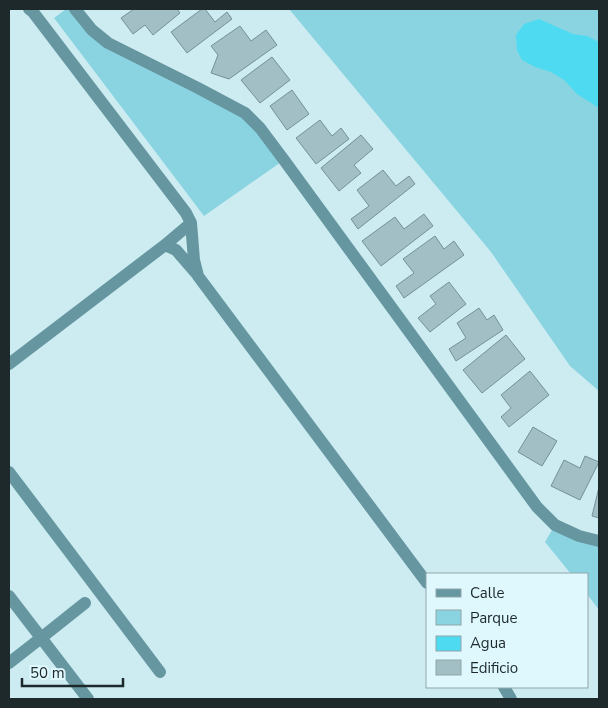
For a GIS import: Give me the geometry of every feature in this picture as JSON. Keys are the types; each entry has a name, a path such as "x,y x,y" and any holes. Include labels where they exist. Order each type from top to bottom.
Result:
{"street":[{"path":"29,9 186,213 191,223 194,260 198,276"},
{"path":"75,9 92,30 108,43 245,113 260,128 537,507 555,525 579,536 599,541"},
{"path":"9,364 191,223"},
{"path":"165,245 176,250 198,276 426,582"},
{"path":"9,472 160,672"},
{"path":"9,596 88,699"},
{"path":"9,663 84,603"},
{"path":"505,688 511,699"}],"green space":[{"path":"66,9 75,9 92,30 245,113 284,160 204,216 54,18"},
{"path":"289,9 599,9 599,391 570,366 491,252"},
{"path":"555,525 599,541 599,610 588,595 588,573 570,573 545,542"}],"water":[{"path":"539,19 573,34 587,36 599,42 599,108 577,94 564,80 551,72 522,60 517,50 516,35 524,24"}],"building":[{"path":"134,9 177,9 180,13 153,35 145,25 133,34 121,18"},
{"path":"202,9 205,9 215,22 227,12 232,19 187,53 171,32"},
{"path":"240,26 251,41 266,30 277,45 229,79 211,73 218,55 211,46"},
{"path":"272,57 290,80 260,103 241,80"},
{"path":"292,90 309,114 287,130 270,106"},
{"path":"320,120 332,136 341,128 349,139 316,164 296,138"},
{"path":"361,135 373,149 354,165 361,173 339,191 321,168"},
{"path":"383,170 396,186 409,176 415,184 358,229 351,219 369,206 357,190"},
{"path":"424,214 433,226 381,266 362,241 395,217 404,229"},
{"path":"435,236 444,249 454,241 464,255 404,298 396,286 414,273 403,259"},
{"path":"449,282 466,304 430,332 418,318 436,304 430,296"},
{"path":"479,308 487,320 494,315 503,330 456,361 449,349 466,338 457,323"},
{"path":"506,335 525,359 482,393 463,370"},
{"path":"530,371 549,395 509,427 501,417 511,408 501,395"},
{"path":"533,427 557,441 542,466 518,452"},
{"path":"585,456 599,462 580,500 551,486 564,460 580,468"},
{"path":"599,487 599,518 592,516"}]}
